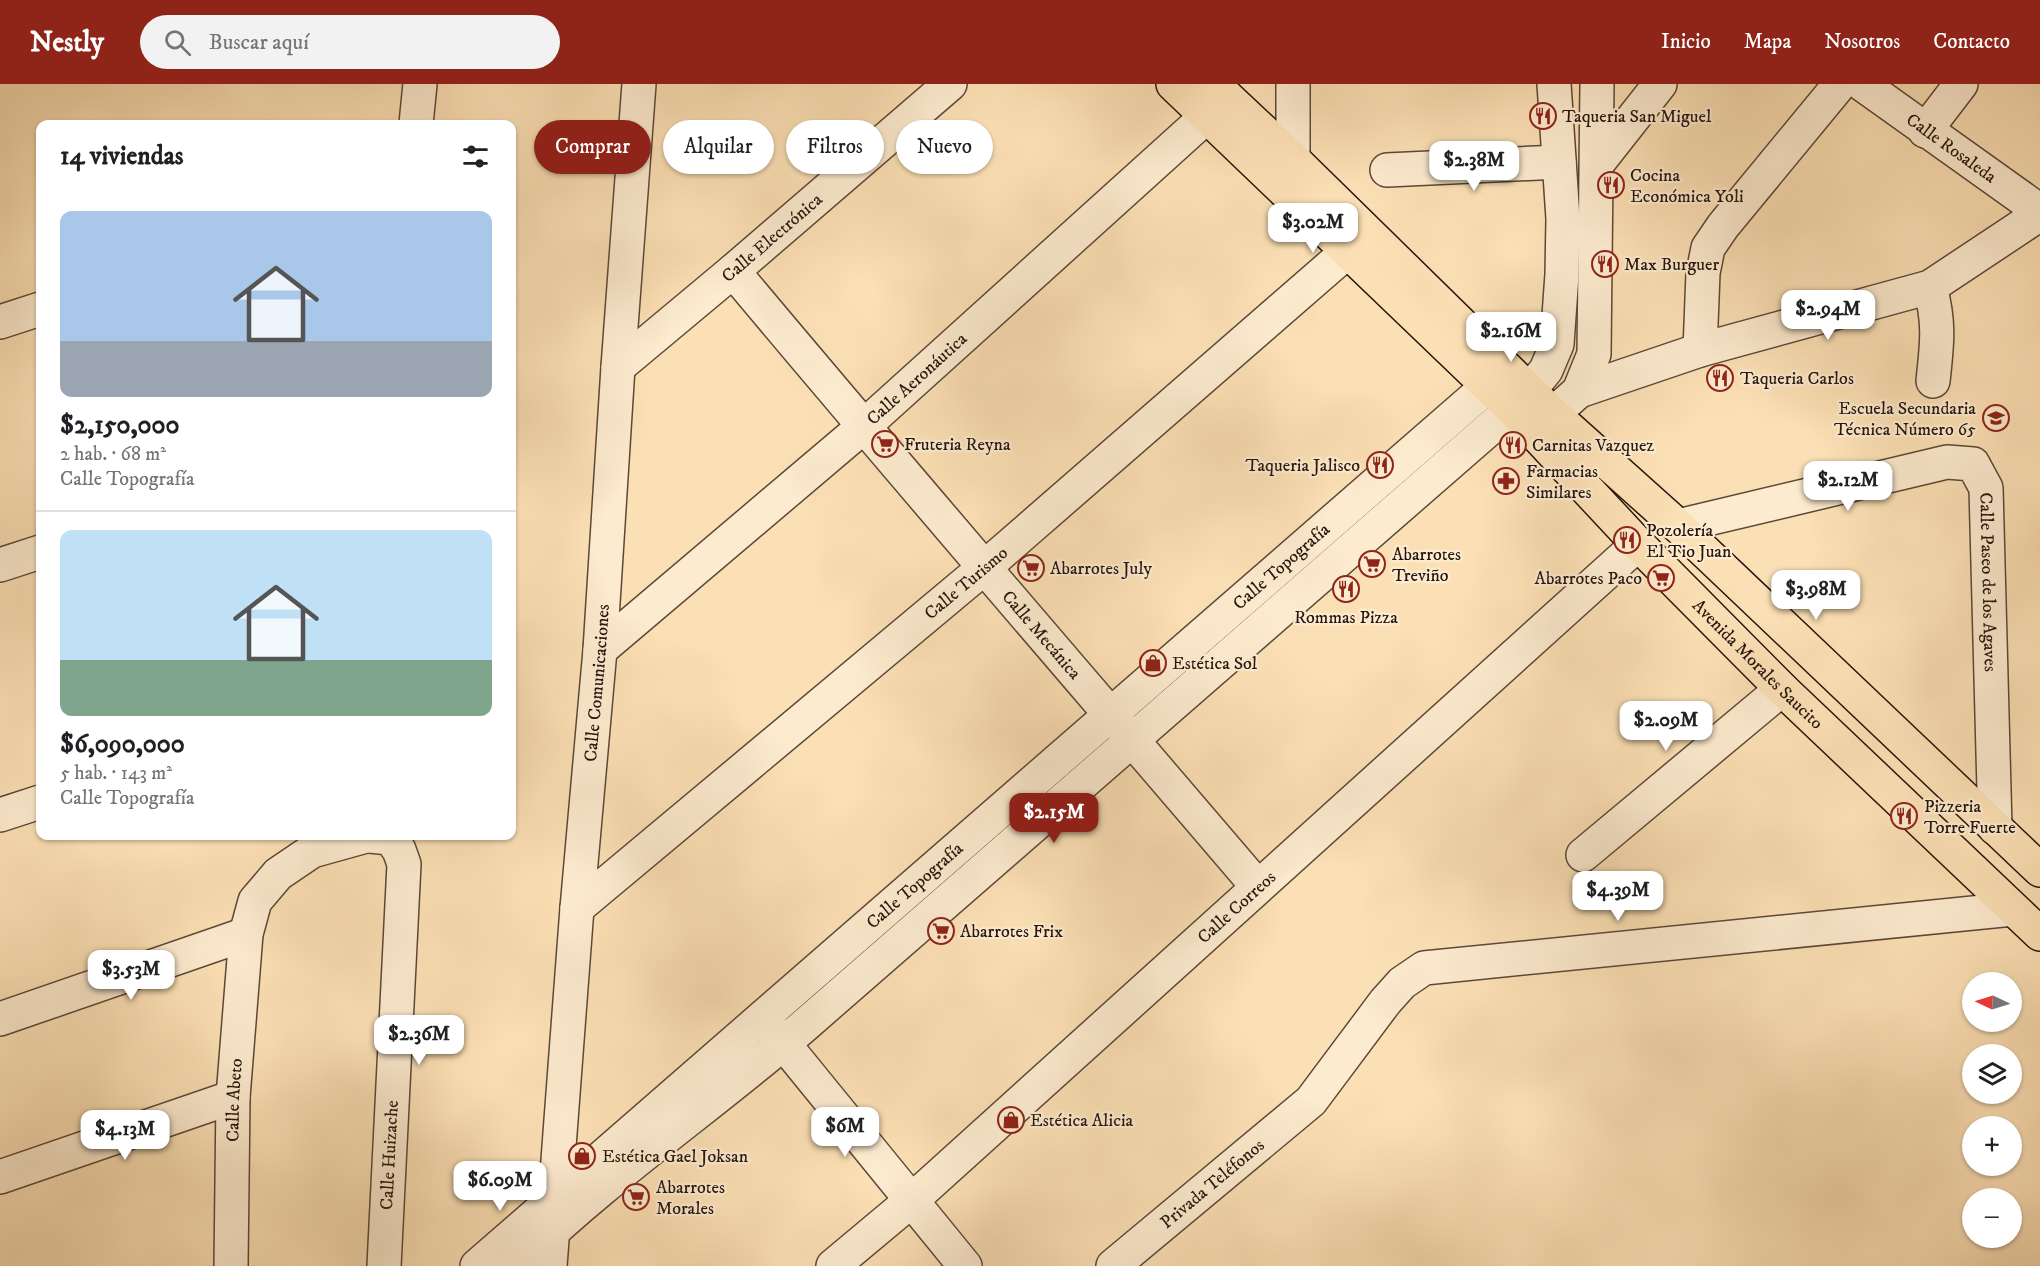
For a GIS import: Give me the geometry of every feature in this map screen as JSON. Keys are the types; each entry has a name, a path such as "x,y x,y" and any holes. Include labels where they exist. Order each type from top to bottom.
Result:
{"main road":[{"name":"Avenida Morales Saucito","path":"1173,84 1216,99 1293,159 1521,400 1638,544 1782,689 2040,934"},
{"name":"Avenida Morales Saucito","path":"1216,99 1348,251 1488,386 1553,414 1678,526 2040,870"}],"street":[{"path":"416,120 420,84"},
{"name":"Calle Electrónica","path":"618,367 950,84"},
{"path":"1293,84 1293,159"},
{"path":"1597,164 1660,84"},
{"path":"1700,350 1703,273 1708,249 1723,226 1840,84"},
{"name":"Calle Rosaleda","path":"1862,84 2040,213"},
{"path":"1925,131 1961,84"},
{"name":"Calle Comunicaciones","path":"550,1266 577,908 600,650 618,367 644,89"},
{"path":"1554,96 1598,97 1594,354 1579,391"},
{"name":"Calle Topografía","path":"516,1266 553,1229 784,1043 1133,741 1521,400 1546,370 1557,344 1563,219 1554,96"},
{"name":"Calle Aeronáutica","path":"600,650 863,427 1216,99"},
{"path":"1387,170 1559,162"},
{"path":"1553,414 1579,391 1700,350 1930,287 2040,213"},
{"name":"Calle Turismo","path":"577,908 985,567 1348,251"},
{"name":"Calle Mecánica","path":"733,271 863,427 1258,887"},
{"path":"1930,287 1936,310 1938,336 1933,381"},
{"path":"0,322 36,310"},
{"name":"Calle Topografía","path":"477,1266 1488,386"},
{"name":"Calle Paseo de los Agaves","path":"1678,526 1947,462 1973,464 1986,488 1995,828"},
{"name":"Calle Correos","path":"833,1266 912,1200 1638,544"},
{"path":"0,565 36,553"},
{"path":"1583,855 1782,689"},
{"path":"0,815 36,803"},
{"name":"Calle Abeto","path":"231,1266 233,1097 246,934 255,901 278,874 312,851 353,840"},
{"name":"Calle Huizache","path":"384,1266 404,864 399,850 392,840"},
{"name":"Privada Teléfonos","path":"1113,1266 1311,1101 1385,1002 1402,982 1424,968 2013,909"},
{"path":"0,1019 246,934"},
{"path":"761,1018 784,1043 965,1266"},
{"path":"0,1177 233,1097"}],"place":[{"name":"Taqueria San Miguel","path":"1543,116"},
{"name":"Cocina Económica Yoli","path":"1611,185"},
{"name":"Max Burguer","path":"1605,264"},
{"name":"Taqueria Carlos","path":"1720,378"},
{"name":"Escuela Secundaria Técnica Número 65","path":"1996,418"},
{"name":"Fruteria Reyna","path":"885,444"},
{"name":"Carnitas Vazquez","path":"1513,445"},
{"name":"Taqueria Jalisco","path":"1380,465"},
{"name":"Farmacias Similares","path":"1506,481"},
{"name":"Pozolería El Tio Juan","path":"1627,540"},
{"name":"Abarrotes Treviño","path":"1372,564"},
{"name":"Abarrotes July","path":"1031,568"},
{"name":"Abarrotes Paco","path":"1661,578"},
{"name":"Rommas Pizza","path":"1346,589"},
{"name":"Estética Sol","path":"1153,663"},
{"name":"Pizzeria Torre Fuerte","path":"1904,816"},
{"name":"Abarrotes Frix","path":"941,931"},
{"name":"Estética Alicia","path":"1011,1120"},
{"name":"Estética Gael Joksan","path":"582,1156"},
{"name":"Abarrotes Morales","path":"636,1197"}]}
